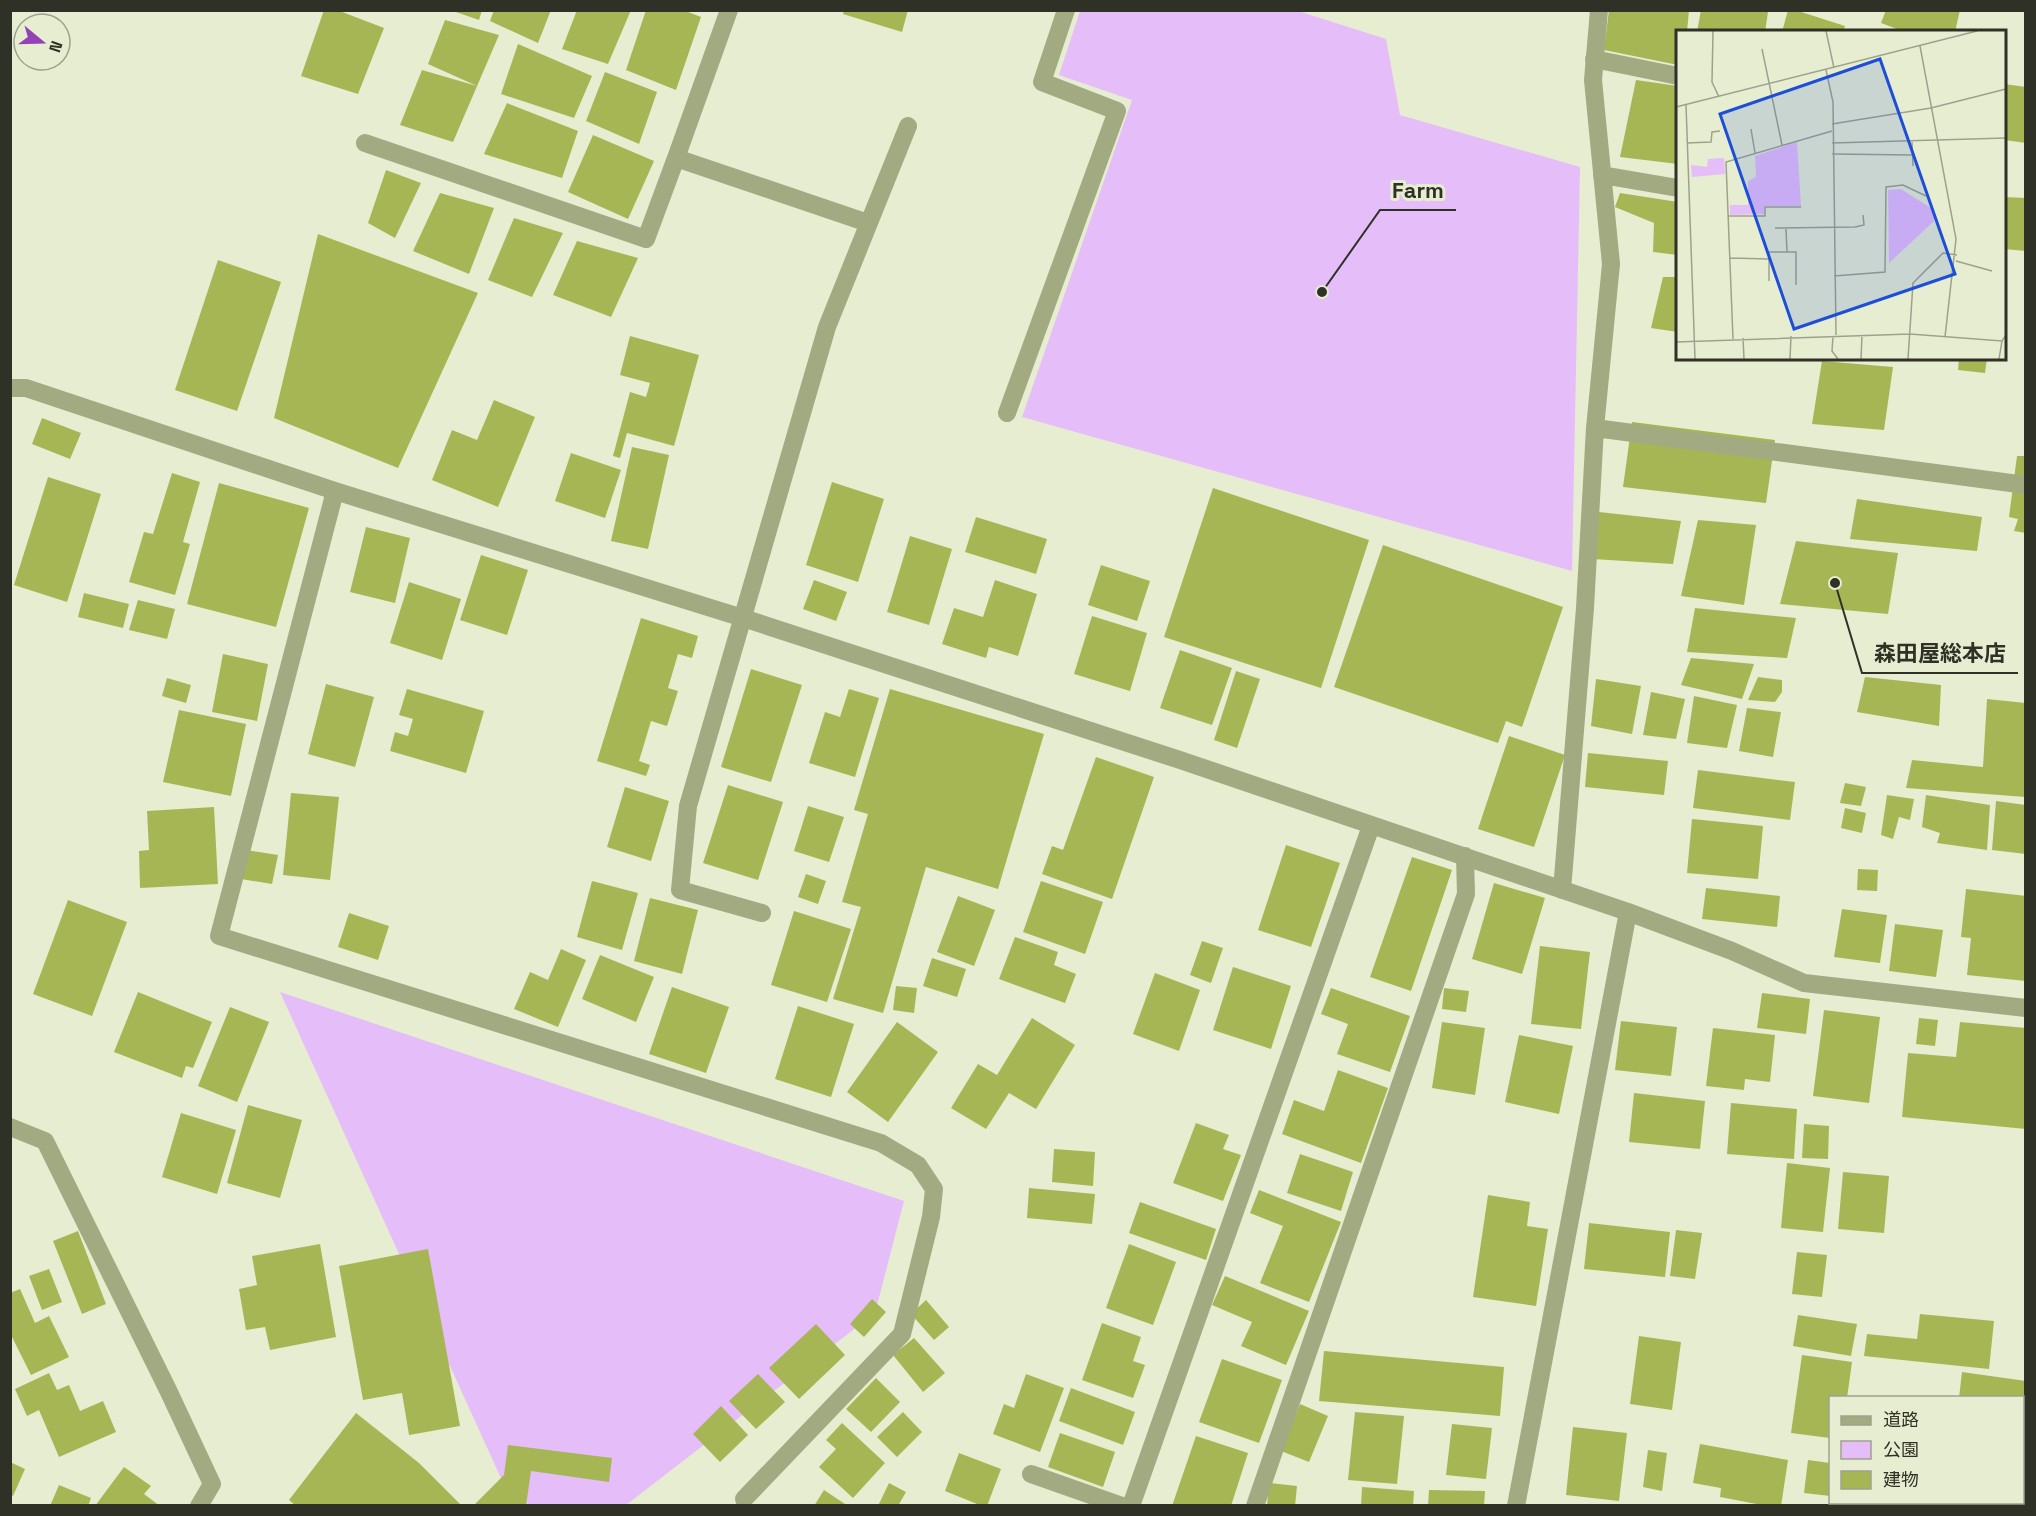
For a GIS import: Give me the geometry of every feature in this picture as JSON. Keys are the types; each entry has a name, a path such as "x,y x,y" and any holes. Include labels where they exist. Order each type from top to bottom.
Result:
{"street":[{"path":"365,143 646,239 729,10"},
{"path":"1007,413 1117,111 1042,82 1066,10"},
{"path":"1562,890 1585,608 1595,428 1611,264 1593,80 1599,10"},
{"path":"1594,59 1676,76"},
{"path":"762,913 680,890 688,806 827,327 908,126"},
{"path":"676,158 868,223"},
{"path":"1602,175 1676,188"},
{"path":"10,388 26,388 335,491 743,618 1177,759 1629,912 1732,951 1804,983 2025,1008"},
{"path":"1595,428 2025,485"},
{"path":"335,491 219,936 881,1143 918,1165 934,1189 931,1217 902,1334 744,1499"},
{"path":"1131,1506 1371,826"},
{"path":"1255,1506 1466,894 1465,856"},
{"path":"1516,1506 1629,912"},
{"path":"10,1127 45,1141 212,1484 200,1506"},
{"path":"1031,1474 1122,1506"}],"green space":[{"path":"1080,11 1298,11 1386,39 1400,115 1580,167 1572,571 1022,417 1132,100 1059,75"},
{"path":"280,992 904,1201 875,1313 626,1505 532,1505 510,1498"}],"building":[{"path":"324,10 337,10 384,28 358,94 301,76"},
{"path":"450,10 482,10 479,20"},
{"path":"494,10 551,10 538,43 490,21"},
{"path":"577,10 631,10 608,64 562,49"},
{"path":"646,10 683,10 701,17 676,90 626,70"},
{"path":"844,10 908,10 902,32 843,14"},
{"path":"1609,10 1689,10 1687,30 1676,30 1676,65 1604,50"},
{"path":"1701,10 1762,10 1768,12 1765,30 1697,30"},
{"path":"1788,10 1795,10 1845,26 1844,30 1783,30"},
{"path":"1886,10 1960,10 1955,30 1900,30 1881,23"},
{"path":"445,20 499,35 453,142 400,125 422,70 477,86 428,64"},
{"path":"518,44 592,76 574,118 501,94"},
{"path":"605,72 657,92 639,144 586,121"},
{"path":"1636,80 1676,86 1676,164 1620,157"},
{"path":"2006,84 2026,87 2026,143 2006,140"},
{"path":"507,103 578,131 562,178 484,154"},
{"path":"593,135 654,161 628,219 568,192"},
{"path":"386,170 421,183 395,238 368,223"},
{"path":"440,193 494,208 469,274 413,251"},
{"path":"1620,193 1676,202 1676,255 1653,252 1654,223 1615,207"},
{"path":"2006,197 2026,198 2026,251 2006,249"},
{"path":"514,218 563,233 532,297 488,280"},
{"path":"318,234 478,293 398,468 274,418"},
{"path":"577,241 638,258 611,317 553,295"},
{"path":"218,260 281,282 237,411 175,390"},
{"path":"1663,277 1676,277 1676,332 1651,328"},
{"path":"630,336 699,355 674,446 627,433 620,458 613,456 630,392 646,397 650,383 620,375"},
{"path":"1959,360 1987,360 1985,373 1958,370"},
{"path":"1822,361 1893,367 1884,430 1812,424"},
{"path":"494,400 535,417 498,507 432,480 452,430 477,440"},
{"path":"42,418 81,433 70,459 32,444"},
{"path":"1632,422 1775,440 1766,503 1623,487"},
{"path":"632,447 669,455 648,549 611,541"},
{"path":"571,453 621,470 605,518 555,501"},
{"path":"2017,456 2026,456 2026,533 2014,531 2018,519 2009,517"},
{"path":"172,473 200,482 183,542 190,544 175,595 129,582 144,532 153,534"},
{"path":"48,477 101,494 67,602 14,585"},
{"path":"832,482 884,499 858,582 806,565"},
{"path":"219,483 309,508 276,627 187,604"},
{"path":"1213,488 1369,540 1321,688 1164,637"},
{"path":"1857,499 1982,517 1977,551 1850,539"},
{"path":"1599,512 1681,521 1673,564 1593,559"},
{"path":"976,517 1047,539 1036,574 965,552"},
{"path":"1698,520 1756,525 1744,605 1681,596"},
{"path":"366,527 410,538 395,603 350,592"},
{"path":"910,536 952,549 929,625 887,612"},
{"path":"1796,541 1898,553 1888,614 1780,604"},
{"path":"1383,545 1563,607 1522,727 1506,721 1498,743 1334,687"},
{"path":"481,555 528,570 507,635 460,620"},
{"path":"1101,565 1150,581 1137,621 1088,605"},
{"path":"814,580 847,592 836,621 803,609"},
{"path":"995,580 1037,594 1018,656 989,647 986,658 942,644 954,608 983,617"},
{"path":"409,582 461,599 442,660 390,643"},
{"path":"84,593 129,604 123,628 78,617"},
{"path":"138,600 175,609 167,639 129,630"},
{"path":"1695,608 1796,618 1787,658 1687,652"},
{"path":"1092,616 1147,633 1130,691 1074,674"},
{"path":"641,618 698,636 692,658 678,654 668,688 678,691 667,726 651,721 639,761 650,765 646,776 597,761"},
{"path":"1180,650 1232,668 1212,725 1160,708"},
{"path":"223,654 268,664 257,721 212,712"},
{"path":"1691,658 1754,664 1742,699 1681,685"},
{"path":"751,669 802,685 771,782 721,767"},
{"path":"1236,671 1260,679 1237,748 1214,740"},
{"path":"1758,677 1782,680 1782,692 1775,702 1748,700"},
{"path":"1865,677 1941,685 1939,726 1857,712"},
{"path":"167,678 191,685 186,703 162,696"},
{"path":"1596,679 1641,686 1632,734 1591,726"},
{"path":"326,684 374,697 355,767 308,754"},
{"path":"407,689 484,711 466,773 390,751 395,732 408,736 413,719 399,715"},
{"path":"849,689 879,698 855,777 809,763 825,712 840,717"},
{"path":"890,689 1044,734 998,889 926,867 883,1013 833,999 861,907 842,902 868,814 854,810"},
{"path":"1651,692 1685,699 1676,739 1643,735"},
{"path":"1694,696 1737,705 1727,748 1687,743"},
{"path":"1987,699 2026,703 2026,797 1906,788 1912,760 1983,767"},
{"path":"1747,708 1781,712 1773,757 1739,751"},
{"path":"179,710 246,724 231,796 163,782"},
{"path":"1509,736 1565,755 1534,847 1478,829"},
{"path":"1588,753 1668,761 1664,795 1585,787"},
{"path":"1096,757 1154,777 1112,899 1042,874 1052,846 1063,850"},
{"path":"1698,770 1795,782 1790,820 1693,808"},
{"path":"1845,783 1866,787 1861,806 1840,803"},
{"path":"728,785 783,802 758,880 703,863"},
{"path":"625,787 669,801 651,861 607,847"},
{"path":"291,793 339,797 330,880 283,875"},
{"path":"1887,795 1914,799 1910,820 1899,817 1893,839 1881,835"},
{"path":"1926,795 1990,805 1987,850 1937,843 1940,833 1922,827"},
{"path":"1996,801 2026,805 2026,854 1992,850"},
{"path":"808,806 844,817 829,862 794,851"},
{"path":"214,807 218,884 140,888 139,851 149,850 147,811"},
{"path":"1845,808 1866,813 1862,833 1841,828"},
{"path":"1692,819 1763,826 1758,879 1687,873"},
{"path":"1286,845 1340,863 1311,947 1258,930"},
{"path":"246,850 278,855 272,884 241,879"},
{"path":"1412,857 1452,870 1411,991 1370,977"},
{"path":"1858,869 1878,870 1877,891 1857,890"},
{"path":"806,874 826,881 818,904 798,897"},
{"path":"592,881 638,893 622,950 577,937"},
{"path":"1041,881 1103,902 1085,954 1023,932"},
{"path":"1494,883 1545,898 1522,974 1472,959"},
{"path":"1706,888 1780,896 1777,927 1702,919"},
{"path":"1966,889 2026,896 2026,981 1967,975 1971,938 1961,937"},
{"path":"958,896 995,910 974,966 937,952"},
{"path":"650,898 698,910 682,974 634,961"},
{"path":"68,900 127,922 92,1016 33,994"},
{"path":"1842,909 1887,915 1880,963 1834,957"},
{"path":"794,911 851,929 827,1002 771,985"},
{"path":"349,913 389,926 378,960 338,947"},
{"path":"1895,924 1943,930 1936,977 1889,971"},
{"path":"1015,937 1058,952 1054,965 1076,974 1065,1003 999,979"},
{"path":"1202,941 1223,948 1211,983 1190,975"},
{"path":"1540,946 1590,952 1581,1029 1531,1024"},
{"path":"561,949 586,960 558,1027 514,1009 530,972 548,980"},
{"path":"600,955 654,977 636,1022 582,999"},
{"path":"932,958 966,969 957,997 923,986"},
{"path":"1233,967 1291,986 1271,1049 1213,1030"},
{"path":"1155,973 1200,990 1179,1051 1133,1034"},
{"path":"896,986 917,988 914,1013 893,1010"},
{"path":"672,987 729,1007 706,1073 649,1054"},
{"path":"1331,988 1410,1016 1390,1072 1337,1054 1348,1024 1321,1014"},
{"path":"1444,988 1469,991 1466,1012 1442,1009"},
{"path":"138,992 212,1022 193,1068 186,1066 182,1078 114,1052"},
{"path":"1762,993 1810,999 1806,1034 1757,1028"},
{"path":"798,1006 854,1024 831,1097 775,1079"},
{"path":"230,1007 269,1022 237,1102 198,1086"},
{"path":"1824,1010 1880,1017 1869,1103 1813,1096"},
{"path":"1032,1018 1075,1045 1036,1109 1009,1093 986,1129 951,1108 978,1064 997,1075"},
{"path":"1919,1018 1938,1020 1935,1046 1916,1044"},
{"path":"1621,1021 1677,1027 1671,1076 1615,1070"},
{"path":"897,1022 938,1052 888,1122 847,1092"},
{"path":"1442,1022 1485,1028 1475,1095 1432,1088"},
{"path":"1960,1022 2026,1028 2026,1129 1902,1117 1908,1053 1956,1057"},
{"path":"1713,1028 1775,1035 1770,1082 1745,1079 1744,1090 1706,1086"},
{"path":"1519,1035 1573,1046 1559,1114 1505,1102"},
{"path":"1338,1070 1388,1088 1361,1163 1282,1134 1294,1100 1324,1111"},
{"path":"1634,1093 1705,1101 1700,1149 1629,1142"},
{"path":"1731,1103 1797,1109 1794,1159 1727,1154"},
{"path":"248,1105 302,1120 280,1198 227,1183"},
{"path":"181,1113 236,1130 217,1194 162,1177"},
{"path":"1196,1123 1229,1135 1223,1149 1241,1155 1223,1201 1173,1183"},
{"path":"1804,1124 1829,1126 1828,1159 1802,1158"},
{"path":"1054,1149 1095,1152 1093,1186 1052,1182"},
{"path":"1300,1154 1353,1172 1341,1211 1287,1193"},
{"path":"1787,1163 1830,1168 1823,1232 1781,1228"},
{"path":"1843,1172 1889,1176 1884,1233 1838,1229"},
{"path":"1029,1188 1095,1194 1092,1224 1027,1218"},
{"path":"1259,1190 1341,1222 1309,1302 1260,1283 1283,1226 1250,1213"},
{"path":"1488,1195 1530,1202 1527,1226 1548,1229 1536,1306 1473,1297"},
{"path":"1140,1202 1216,1229 1206,1260 1129,1233"},
{"path":"1589,1223 1670,1232 1665,1277 1584,1269"},
{"path":"1676,1230 1702,1233 1695,1279 1670,1276"},
{"path":"78,1231 106,1304 82,1314 53,1241"},
{"path":"320,1244 336,1337 270,1350 265,1327 246,1330 239,1289 257,1285 252,1256"},
{"path":"1129,1244 1176,1262 1153,1325 1106,1308"},
{"path":"428,1249 460,1426 409,1435 402,1393 363,1400 339,1266"},
{"path":"1797,1252 1827,1255 1822,1297 1792,1294"},
{"path":"49,1269 62,1302 42,1310 29,1276"},
{"path":"1225,1276 1309,1311 1286,1365 1241,1346 1252,1322 1212,1305"},
{"path":"20,1289 35,1323 49,1316 69,1357 31,1375 10,1333 10,1293"},
{"path":"872,1299 886,1312 864,1337 850,1324"},
{"path":"926,1300 949,1327 934,1340 911,1314"},
{"path":"1920,1314 1994,1321 1989,1369 1864,1356 1867,1334 1917,1339"},
{"path":"1798,1315 1857,1324 1851,1356 1793,1346"},
{"path":"1102,1323 1141,1337 1133,1361 1145,1365 1133,1398 1082,1380"},
{"path":"816,1324 845,1355 799,1399 769,1368"},
{"path":"1639,1336 1681,1342 1672,1410 1630,1404"},
{"path":"914,1338 945,1373 923,1392 893,1355"},
{"path":"1324,1351 1504,1367 1500,1416 1319,1401"},
{"path":"1802,1355 1852,1362 1847,1396 1829,1396 1829,1438 1791,1433"},
{"path":"1222,1359 1282,1380 1259,1443 1199,1422"},
{"path":"1962,1372 2026,1381 2026,1412 2024,1412 2024,1396 1959,1396"},
{"path":"49,1373 57,1390 69,1385 80,1411 103,1401 116,1432 59,1457 39,1410 27,1416 15,1389"},
{"path":"758,1374 785,1402 756,1429 729,1401"},
{"path":"1026,1374 1064,1388 1040,1452 993,1434 1004,1404 1014,1408"},
{"path":"876,1378 900,1402 871,1432 846,1409"},
{"path":"1071,1388 1135,1412 1123,1445 1059,1421"},
{"path":"1300,1404 1328,1416 1309,1462 1281,1451"},
{"path":"721,1406 748,1435 720,1462 693,1434"},
{"path":"903,1412 922,1432 897,1457 877,1437"},
{"path":"1355,1412 1404,1416 1397,1484 1348,1480"},
{"path":"356,1413 419,1463 462,1506 296,1506 289,1500"},
{"path":"842,1423 885,1463 853,1498 819,1467 836,1449 826,1440"},
{"path":"1452,1424 1492,1428 1486,1479 1446,1475"},
{"path":"1573,1427 1627,1433 1619,1501 1566,1495"},
{"path":"1060,1433 1115,1452 1103,1487 1048,1467"},
{"path":"1196,1436 1248,1453 1231,1506 1172,1506"},
{"path":"1700,1444 1788,1460 1781,1506 1767,1506 1720,1497 1721,1488 1693,1483"},
{"path":"508,1445 612,1458 609,1482 531,1471 526,1506 473,1506 504,1475"},
{"path":"1648,1450 1667,1453 1662,1491 1643,1487"},
{"path":"959,1453 1001,1469 987,1506 945,1491"},
{"path":"1808,1460 1829,1463 1829,1496 1804,1493"},
{"path":"10,1462 25,1469 13,1496 10,1495"},
{"path":"124,1467 151,1486 144,1494 160,1506 95,1506"},
{"path":"889,1483 906,1492 898,1506 878,1506"},
{"path":"1269,1483 1297,1486 1295,1506 1267,1506"},
{"path":"59,1485 91,1498 88,1506 50,1506"},
{"path":"1362,1487 1414,1491 1413,1506 1361,1506"},
{"path":"824,1490 848,1506 814,1506"},
{"path":"1429,1490 1485,1491 1484,1506 1428,1506"},
{"path":"1928,1504 2005,1504 2005,1506 1928,1506"}],"place":[{"name":"Farm","path":"1322,292"},
{"name":"森田屋総本店","path":"1835,583"}]}
